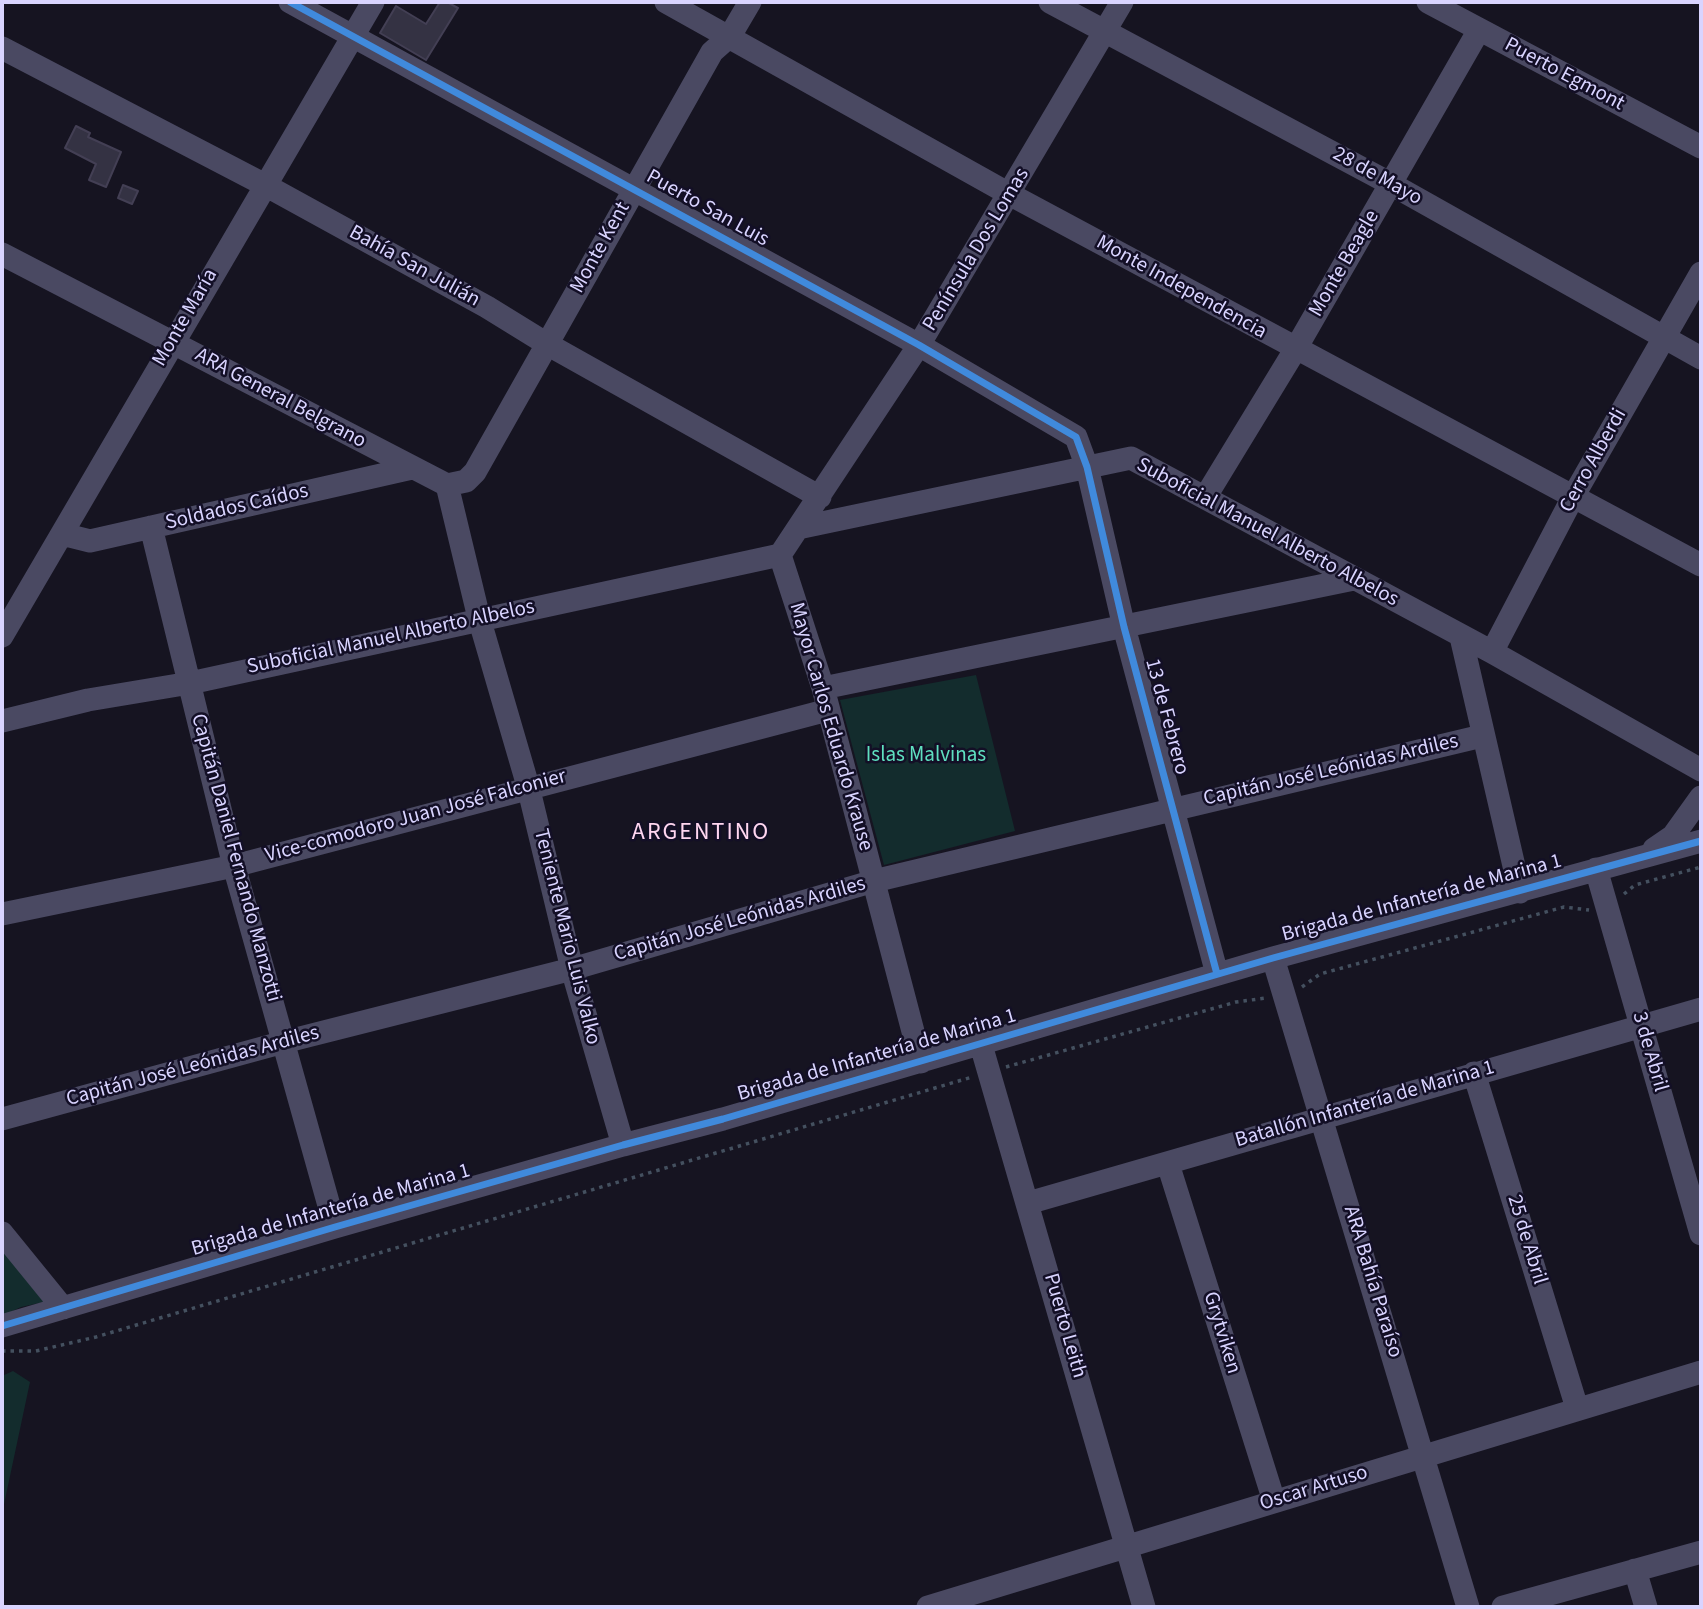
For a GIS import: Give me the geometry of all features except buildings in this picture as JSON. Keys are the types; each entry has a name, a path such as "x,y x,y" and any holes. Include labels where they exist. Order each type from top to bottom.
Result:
{"street":[{"name":"Puerto San Luis","path":"290,2 919,345 1069,430 1076,437 1087,467"},
{"name":"Monte María","path":"2,636 373,2"},
{"name":"Monte Independencia","path":"666,2 1295,350 1574,495 1701,565"},
{"name":"Monte Kent","path":"447,485 466,481 475,472 712,52 730,36 750,2"},
{"name":"28 de Mayo","path":"1050,2 1391,184 1701,358"},
{"name":"Península Dos Lomas","path":"779,555 919,345 1011,195 1122,2"},
{"name":"Puerto Egmont","path":"1428,2 1701,147"},
{"name":"Monte Beagle","path":"1206,496 1295,350 1479,30"},
{"name":"Bahía San Julián","path":"2,48 265,185 487,307 547,344 820,497"},
{"name":"ARA General Belgrano","path":"2,254 447,485"},
{"name":"Cerro Alberdi","path":"1492,652 1574,495 1701,273"},
{"name":"Suboficial Manuel Alberto Albelos","path":"798,528 1131,458 1492,652 1701,770"},
{"name":"13 de Febrero","path":"1087,467 1124,627 1217,974"},
{"name":"Soldados Caídos","path":"62,534 90,541 412,468"},
{"name":"Teniente Mario Luis Valko","path":"447,485 479,618 528,786 572,969 622,1145"},
{"name":"Capitán Daniel Fernando Manzotti","path":"151,527 234,866 335,1227"},
{"name":"Suboficial Manuel Alberto Albelos","path":"2,721 88,700 190,683 479,618 779,555"},
{"name":"Mayor Carlos Eduardo Krause","path":"779,555 826,699 921,1062"},
{"name":"Vice-comodoro Juan José Falconier","path":"2,914 234,866 528,786 826,699 1124,627 1353,579"},
{"path":"1461,637 1520,892"},
{"name":"Capitán José Leónidas Ardiles","path":"2,1119 284,1042 572,969 874,881 1482,736"},
{"path":"1639,858 1673,836 1701,797"},
{"name":"Brigada de Infantería de Marina 1","path":"2,1326 335,1227 723,1119 1273,958 1701,841"},
{"name":"3 de Abril","path":"1596,869 1701,1234"},
{"name":"ARA Bahía Paraíso","path":"1273,958 1425,1455 1468,1607"},
{"name":"Batallón Infantería de Marina 1","path":"1028,1203 1701,1009"},
{"name":"Puerto Leith","path":"981,1045 1143,1607"},
{"name":"25 de Abril","path":"1474,1073 1577,1408"},
{"name":"Grytviken","path":"1168,1164 1274,1501"},
{"path":"2,1233 63,1308"},
{"name":"Oscar Artuso","path":"928,1607 1701,1371"},
{"path":"1503,1607 1701,1552"},
{"path":"1635,1570 1646,1607"}],"path":[{"path":"2,1351 36,1350 96,1337 989,1072 1236,1002 1292,994 1320,974 1345,967 1564,907 1592,911 1607,906 1635,885 1701,867"}],"green space":[{"name":"Islas Malvinas","path":"976,675 1015,831 884,865 840,700"},
{"path":"2,1250 44,1302 21,1307 2,1316"},
{"path":"13,1371 30,1382 3,1509 2,1376"}],"cycle path":[{"path":"290,2 919,345 1076,437 1087,467 1124,627 1217,974"},
{"path":"2,1326 335,1227 723,1119 1273,958 1701,841"}],"district":[{"name":"ARGENTINO","path":"701,834"}]}
